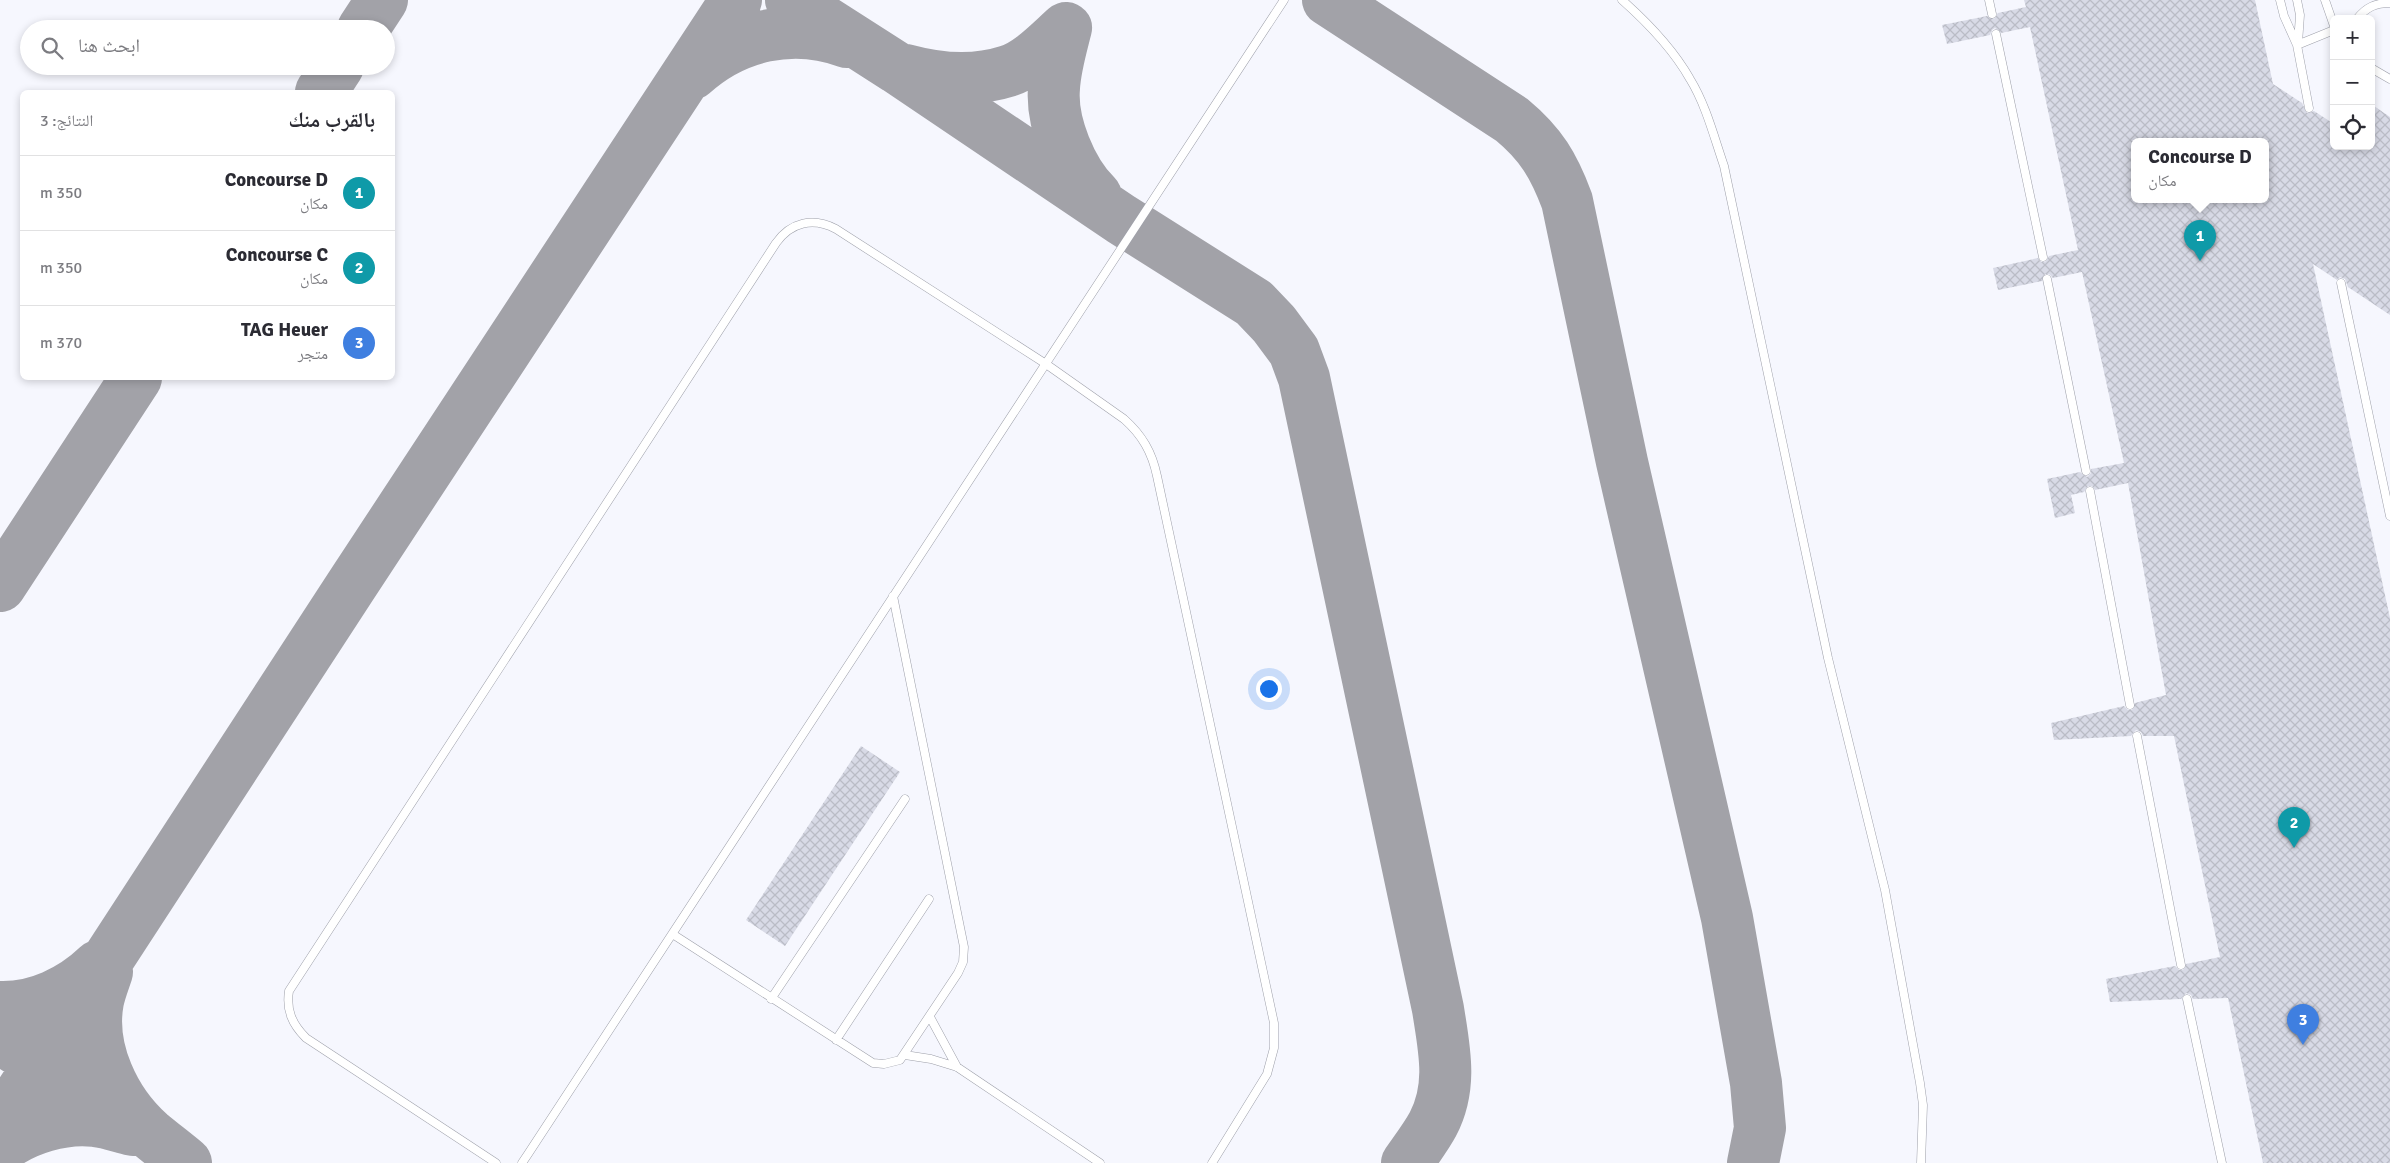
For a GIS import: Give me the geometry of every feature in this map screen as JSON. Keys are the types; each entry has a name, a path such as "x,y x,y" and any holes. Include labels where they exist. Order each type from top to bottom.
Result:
{"lane":[{"path":"522,1163 674,935 893,596 1284,0"},
{"path":"1622,0 1650,26 1674,54 1691,79 1701,100 1724,166 1828,658 1885,890 1922,1098 1921,1163"},
{"path":"1989,0 1992,14"},
{"path":"2280,0 2284,16 2297,44 2309,108"},
{"path":"2297,0 2300,14 2297,44"},
{"path":"2324,0 2330,16"},
{"path":"2360,15 2376,2 2390,2"},
{"path":"2297,44 2330,32"},
{"path":"1996,34 2043,257"},
{"path":"2375,70 2390,79"},
{"path":"496,1163 306,1038 294,1023 290,1014 289,991 776,243 783,234 803,222 826,224 906,272 1046,364 1134,428 1150,450 1272,1011 1274,1048 1267,1074 1212,1163"},
{"path":"2047,280 2086,470"},
{"path":"2341,282 2390,516"},
{"path":"2090,491 2130,705"},
{"path":"674,935 873,1063 895,1063 905,1055 930,1017 961,968 964,946 893,596"},
{"path":"2137,736 2181,965"},
{"path":"771,999 905,798"},
{"path":"836,1040 929,898"},
{"path":"2187,999 2222,1163"},
{"path":"930,1017 957,1067"},
{"path":"905,1055 931,1059 957,1067 1100,1163"}],"building":[{"path":"2024,0 2255,0 2273,84 2302,103 2307,113 2314,111 2330,121 2330,150 2375,150 2375,107 2390,117 2390,315 2348,287 2345,279 2340,277 2337,280 2313,264 2390,618 2390,1163 2263,1163 2228,998 2193,999 2191,995 2186,993 2181,999 2110,1002 2106,979 2175,966 2179,970 2183,970 2186,964 2220,957 2174,736 2143,736 2141,732 2136,730 2131,736 2054,740 2051,723 2124,706 2128,710 2132,710 2135,703 2166,695 2128,483 2095,490 2092,486 2088,486 2084,492 2071,495 2075,513 2055,518 2047,479 2080,472 2087,477 2091,473 2091,469 2124,463 2082,272 2053,278 2049,274 2045,274 2042,281 1998,290 1993,268 2038,258 2041,262 2045,262 2049,256 2078,250 2030,27 2001,33 1995,28 1990,35 1947,44 1942,25 1987,16 1994,19 1998,13 2026,7"},
{"path":"861,746 900,772 785,946 746,920"}],"taxiway":[{"path":"369,20 382,0"},
{"path":"0,1125 736,0"},
{"path":"791,0 897,68 1121,219 1254,303 1274,324 1294,351 1304,378 1443,1038 1445,1081 1439,1110 1421,1144 1407,1163"},
{"path":"1328,0 1512,120 1546,156 1567,201 1622,462 1727,918 1756,1083 1760,1128 1753,1163"},
{"path":"906,70 931,76 957,78 982,77 1008,71 1016,68 1039,52 1066,28 1058,58 1055,80 1054,102 1056,116 1064,146 1078,174 1096,196"},
{"path":"692,74 727,50 746,41 765,36 806,33 827,36 847,42"},
{"path":"322,90 332,75"},
{"path":"0,586 135,380"},
{"path":"0,1007 27,1005 53,996 77,983 98,966"},
{"path":"107,972 98,1001 96,1019 97,1038 107,1074 115,1091 137,1121 186,1163"},
{"path":"0,1038 134,1124"},
{"path":"0,1148 33,1130 71,1121 83,1120 109,1123 133,1130"}],"place":[{"name":"Concourse D","path":"2200,261"},
{"name":"Concourse C","path":"2294,848"},
{"name":"TAG Heuer","path":"2303,1045"}]}
